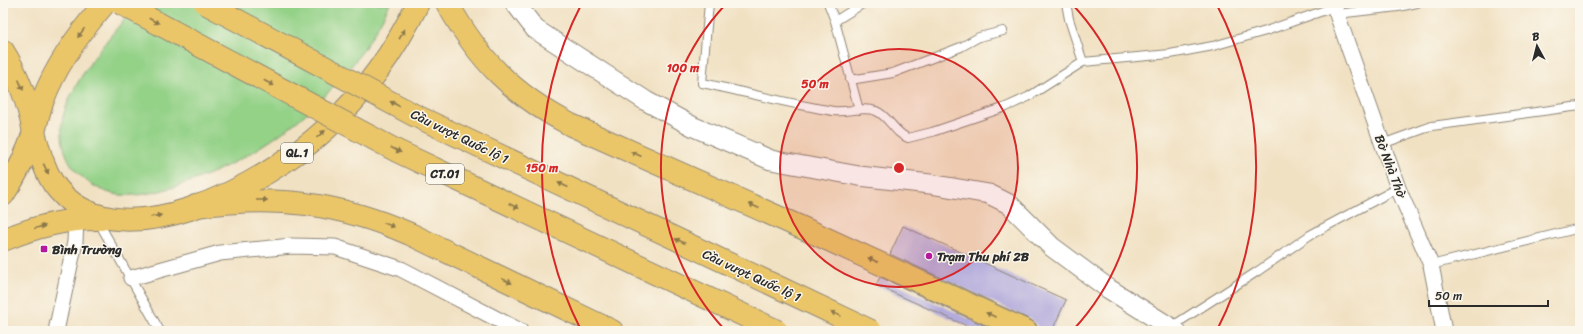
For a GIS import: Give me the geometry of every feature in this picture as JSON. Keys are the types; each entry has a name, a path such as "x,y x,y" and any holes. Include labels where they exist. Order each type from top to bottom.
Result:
{"highway":[{"name":"QL.1","path":"5,187 27,151 43,99 56,71 77,38 105,3"},
{"name":"CT.01","path":"120,3 398,151 777,331"},
{"name":"Cầu vượt Quốc lộ 1","path":"205,3 414,115 871,331"},
{"name":"QL.1","path":"3,240 36,228 97,220 132,220 166,215 225,195 259,178 279,166 325,130 354,101 380,69 395,46 418,3"},
{"path":"447,3 469,40 497,73 532,102 570,125 816,234 1026,331"},
{"path":"3,51 23,90 34,132"},
{"name":"QL.1","path":"34,132 40,157 46,171 54,183 75,204 88,212 102,217 97,220"},
{"path":"196,206 249,200 276,201 302,203 357,214 410,234 612,331"}],"street":[{"path":"516,3 535,29 646,101 694,128 771,160 859,176 930,184 989,194 1009,204 1052,247 1109,289 1173,329"},
{"name":"Bờ Nhà Thờ","path":"1334,8 1398,188 1431,265 1444,331"},
{"path":"56,331 75,242 97,220"},
{"path":"130,278 220,253 292,246 335,248 401,269 520,331"}],"lane":[{"path":"709,3 702,83 835,111 845,112 871,110 884,116 898,133 905,137 912,138 982,117 1006,108 1028,97 1083,62 1170,54 1213,46 1266,31 1334,8 1398,7 1417,3"},
{"path":"828,3 835,21 859,110"},
{"path":"835,21 864,3"},
{"path":"1066,3 1069,18 1083,62"},
{"path":"850,80 893,73 961,47 979,37 1003,31"},
{"path":"1382,144 1432,126 1580,106"},
{"path":"1173,329 1310,234 1398,188"},
{"path":"97,220 160,331"},
{"path":"1431,265 1580,228"}],"green space":[{"path":"140,3 390,3 374,33 355,61 334,86 310,110 285,131 257,150 228,166 197,179 169,189 140,195 120,195 96,187 76,171 66,153 62,139 62,124 68,103 84,72 106,41"}],"building":[{"path":"903,226 1066,300 1052,331 1038,331 1036,324 1031,320 890,254"},
{"path":"880,277 996,331 978,331 876,285"}],"place":[{"name":"Bình Trường","path":"44,249"},
{"name":"Trạm Thu phí 2B","path":"929,256"}]}
